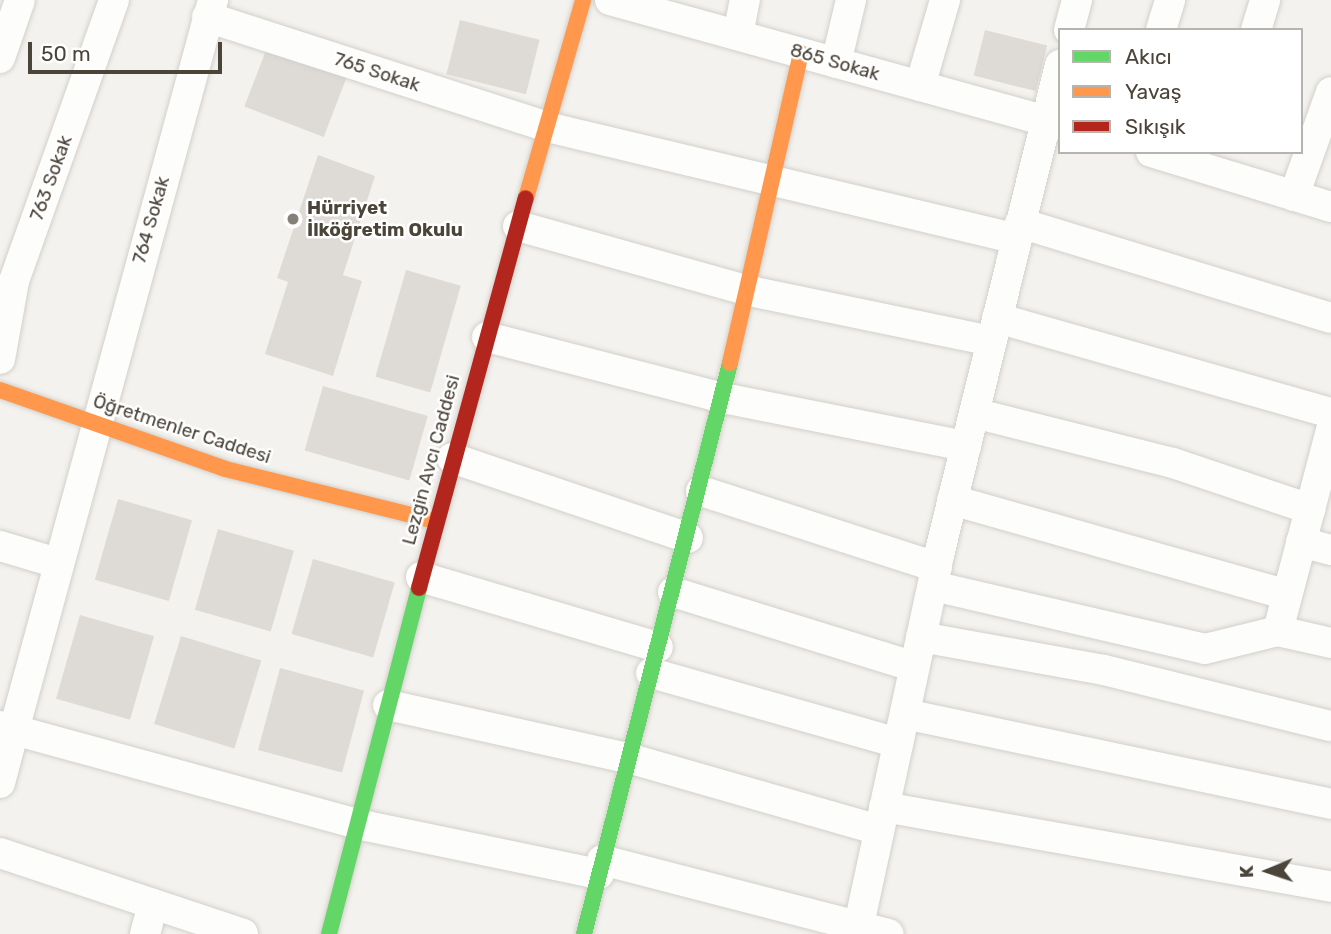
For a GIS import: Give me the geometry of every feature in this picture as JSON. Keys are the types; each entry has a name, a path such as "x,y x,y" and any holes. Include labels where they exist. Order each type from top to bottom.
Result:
{"street":[{"path":"0,58 20,0"},
{"name":"763 Sokak","path":"0,359 14,281 114,0"},
{"name":"Lezgin Avcı Caddesi","path":"329,934 452,458 583,0"},
{"name":"865 Sokak","path":"610,0 1053,123"},
{"path":"738,35 745,0"},
{"path":"836,63 850,0"},
{"path":"920,86 945,0"},
{"path":"1070,28 1077,0"},
{"path":"1162,28 1170,0"},
{"path":"1257,28 1265,0"},
{"name":"765 Sokak","path":"210,8 547,127 769,181 1018,231 1331,318"},
{"name":"764 Sokak","path":"0,783 7,728 57,563 210,8"},
{"path":"584,934 628,758 701,491 769,181 801,53"},
{"path":"857,930 952,500 1018,231 1053,123 1058,82"},
{"path":"1294,196 1331,92"},
{"path":"1165,154 1214,161 1294,196 1331,207"},
{"path":"518,226 745,290 994,330 1331,413"},
{"path":"487,337 723,398 966,446"},
{"name":"Öğretmenler Caddesi","path":"0,390 225,469 435,522"},
{"path":"974,413 1173,463 1310,509"},
{"path":"1278,631 1310,509 1327,462 1331,430"},
{"path":"452,458 688,538"},
{"path":"701,491 935,576 1205,649 1278,631 1331,643"},
{"path":"952,500 1287,595"},
{"path":"1301,542 1331,550"},
{"path":"0,546 57,563"},
{"path":"421,577 898,743"},
{"path":"673,592 915,667"},
{"path":"921,637 1104,670 1331,726"},
{"path":"388,705 882,818 1331,887"},
{"path":"905,714 1331,804"},
{"path":"7,728 358,824 600,867 857,930 888,934"},
{"path":"0,853 243,934"},
{"path":"145,934 153,904"}],"building":[{"path":"460,20 540,40 526,94 446,74"},
{"path":"985,30 1047,45 1036,91 974,76"},
{"path":"268,45 347,75 324,137 244,107"},
{"path":"318,155 375,176 343,275 362,281 333,376 265,354 288,282 277,278"},
{"path":"406,270 461,286 430,392 375,377"},
{"path":"323,386 428,416 409,480 305,450"},
{"path":"118,499 192,520 169,601 95,580"},
{"path":"218,529 294,551 271,632 195,610"},
{"path":"313,559 395,582 373,657 292,634"},
{"path":"80,615 154,636 130,720 56,699"},
{"path":"181,636 261,661 234,749 154,724"},
{"path":"280,668 364,691 342,773 258,750"}],"traffic: fast":[{"path":"584,934 730,363"},
{"path":"329,934 419,588"}],"traffic: slow":[{"path":"526,198 583,0"},
{"path":"730,363 801,53"},
{"path":"0,390 225,469 435,521"}],"traffic: jam":[{"path":"419,588 526,198"}],"place":[{"name":"Hürriyet İlköğretim Okulu","path":"293,219"}]}
